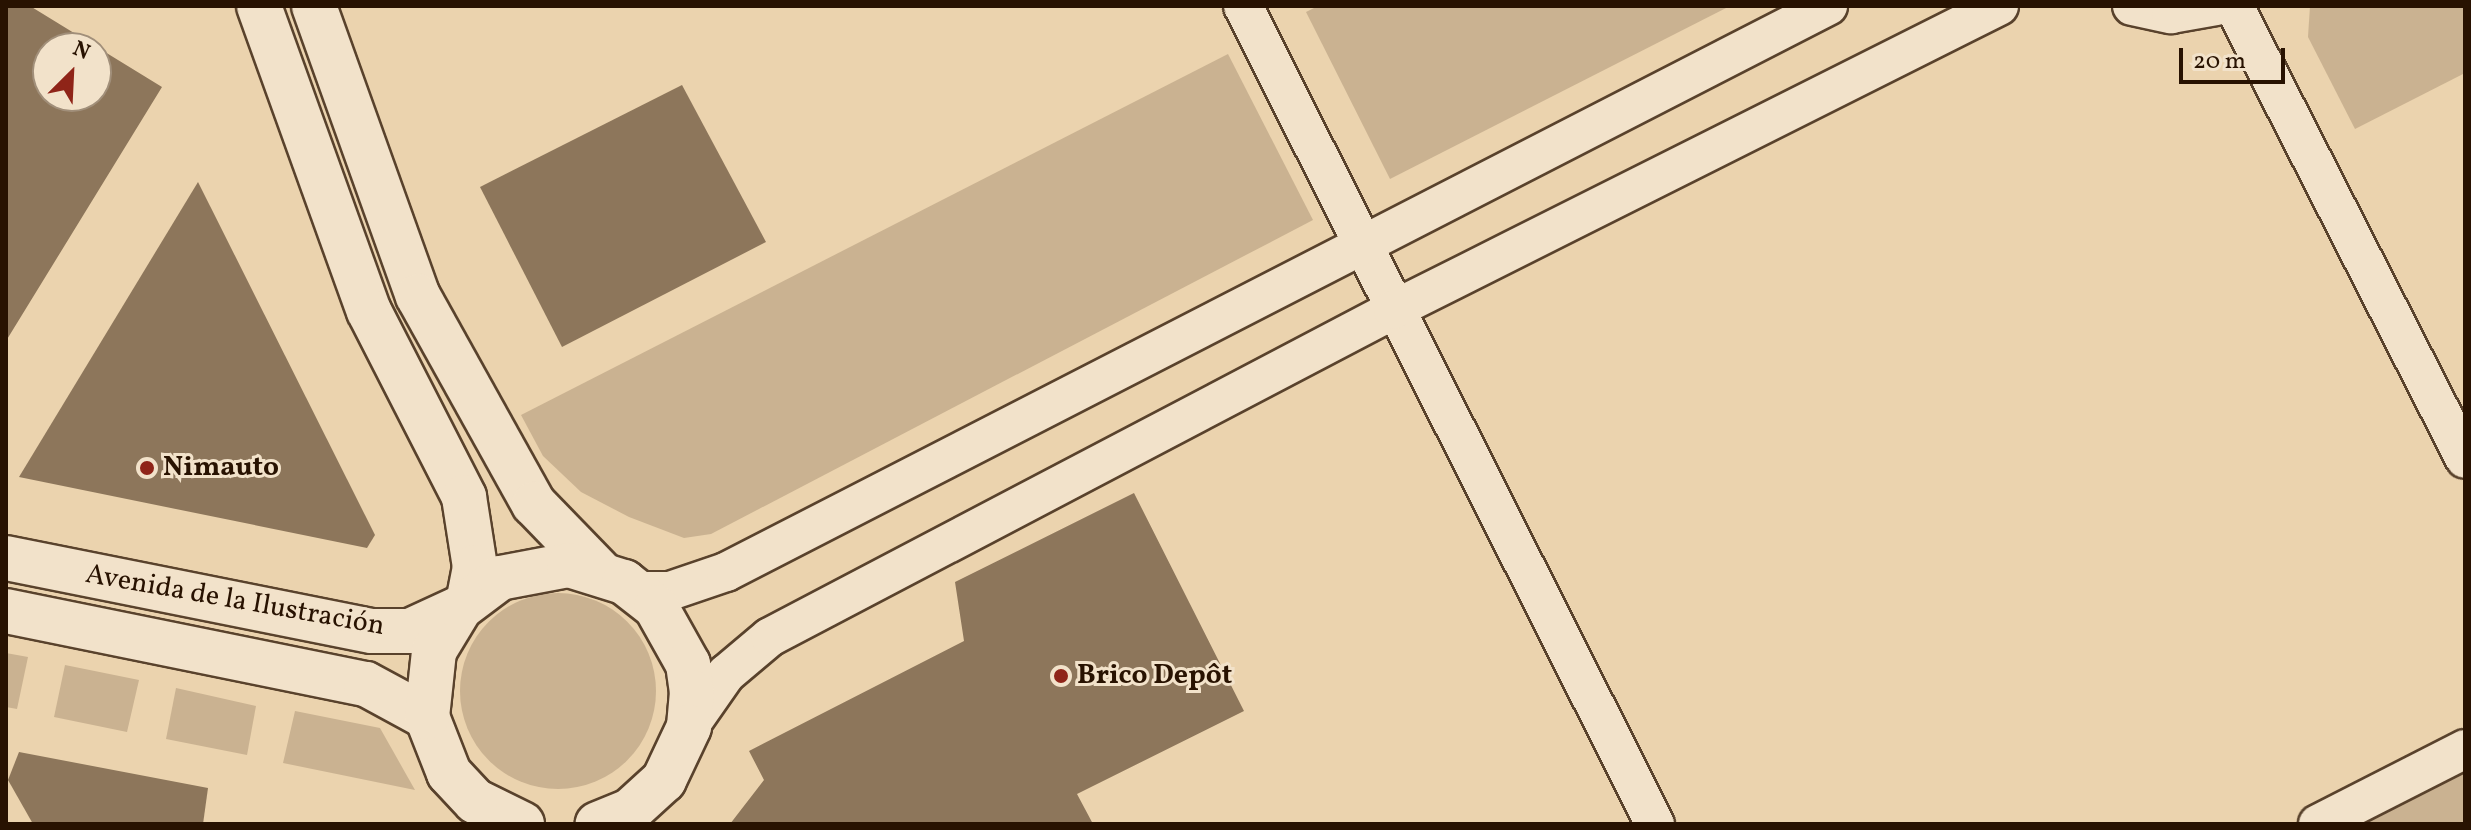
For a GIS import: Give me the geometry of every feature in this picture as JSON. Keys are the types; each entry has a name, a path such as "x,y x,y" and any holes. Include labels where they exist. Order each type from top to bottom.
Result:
{"street":[{"path":"259,6 369,311 464,497 475,567 464,603 434,651 427,717 449,773 475,801 522,824"},
{"path":"314,6 418,296 534,504 599,571 638,591 672,628 688,664 689,727"},
{"path":"1243,6 1359,244 1655,824"},
{"path":"638,591 670,591 726,572 1359,244 1828,6"},
{"path":"658,824 664,780 689,727 726,674 770,637 1393,310 1999,6"},
{"path":"2132,6 2171,14 2216,6"},
{"path":"2234,6 2465,459"},
{"name":"Avenida de la Ilustración","path":"6,558 372,631 410,631 541,565 599,571"},
{"name":"Avenida de la Ilustración","path":"6,611 366,684 427,717"},
{"path":"2318,824 2465,749"},
{"path":"597,824 630,811 664,780"}],"shaded area":[{"path":"1318,6 1730,6 1390,179 1306,12"},
{"path":"2310,6 2465,6 2465,73 2355,129 2308,37"},
{"path":"1228,54 1313,220 711,534 684,538 629,517 581,492 543,456 521,415"},
{"path":"558,593 595,601 627,622 648,654 656,691 648,728 627,760 595,781 558,789 521,781 489,760 468,728 460,691 468,654 489,622 521,601"},
{"path":"6,653 28,657 17,709 6,707"},
{"path":"65,665 139,680 127,732 54,717"},
{"path":"176,688 256,706 247,755 166,739"},
{"path":"295,711 380,728 415,790 283,763"},
{"path":"2465,772 2465,824 2363,824"}],"building":[{"path":"6,6 30,6 72,32 32,32 32,112 112,112 112,56 162,87 6,341"},
{"path":"682,85 766,242 562,347 480,187"},
{"path":"198,182 375,535 367,548 19,477"},
{"name":"Brico Depôt","path":"1134,493 1244,711 1077,794 1093,824 730,824 764,780 749,751 964,641 955,582"},
{"path":"19,752 208,788 203,824 33,824 8,780"}],"place":[{"name":"Nimauto","path":"147,468"},
{"name":"Brico Depôt","path":"1061,676"}]}
